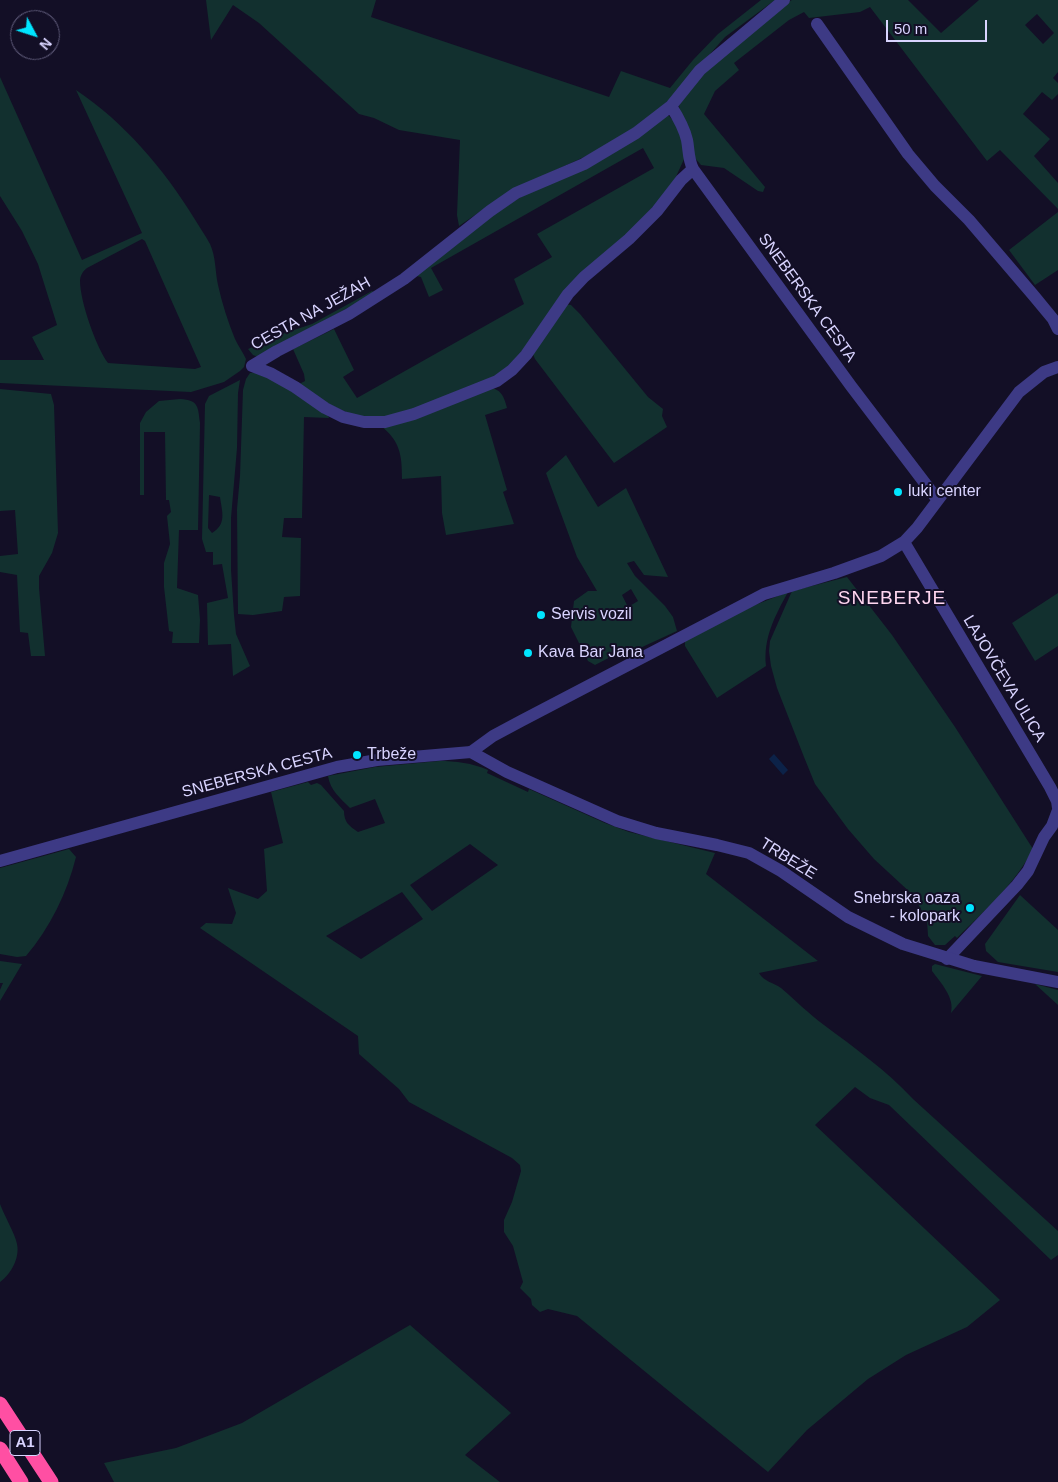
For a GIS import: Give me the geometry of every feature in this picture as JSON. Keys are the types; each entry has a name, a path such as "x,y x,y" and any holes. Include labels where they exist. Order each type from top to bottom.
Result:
{"highway":[{"name":"A1","path":"0,1404 51,1482"},
{"name":"A1","path":"0,1449 21,1482"}],"street":[{"name":"CESTA NA JEŽAH","path":"693,169 681,180 657,211 629,239 573,288 558,305 526,355 498,381 414,414 385,422 364,422 343,417 325,408 295,387 270,373 252,366 277,350 349,314 404,279 490,211 516,193 584,164 636,133 671,106 700,70 784,0"},
{"path":"818,24 908,154 935,186 969,220 1053,319 1058,329"},
{"name":"SNEBERSKA CESTA","path":"671,106 683,126 689,160 693,169 851,386 938,499"},
{"path":"471,752 493,736 521,720 764,594 834,573 881,556 904,542 917,528 1019,392 1044,372 1058,368"},
{"name":"LAJOVČEVA ULICA","path":"904,542 1050,787 1057,801 1058,809 1052,826 1044,837 1028,871 947,959"},
{"name":"SNEBERSKA CESTA","path":"0,861 337,767 394,758 471,752"},
{"name":"TRBEŽE","path":"471,752 507,772 617,821 656,833 717,844 749,853 764,860 830,906 865,926 903,944 974,966 1058,982"}],"green space":[{"path":"206,0 376,0 371,17 609,97 621,71 670,88 718,34 761,0 775,0 725,37 673,96 649,119 606,147 510,191 459,226 457,215 460,140 399,130 374,118 359,114 259,23 233,5 211,40"},
{"path":"792,0 908,0 941,33 979,0 1058,0 1058,72 1053,78 1058,83 1058,94 1052,100 1042,92 1023,114 1050,139 1034,156 1058,183 1058,209 1000,150 987,161 870,7 860,12 809,18 804,12 789,20 734,63 739,70 715,91 704,114 765,187 763,192 758,191 724,168 701,165 694,157 680,114 679,105 694,82 779,7","holes":["1037,14 1054,33 1043,44 1025,25"]},
{"path":"0,77 82,260 142,233 76,90 110,117 142,148 170,182 206,237 213,254 221,299 235,339 246,359 244,367 224,382 191,392 0,383 0,360 44,360 32,337 57,325 38,264 22,231 0,196","holes":["142,239 145,241 201,367 195,369 108,363 103,356 83,300 81,275 87,268"]},
{"path":"662,116 669,116 681,134 685,157 674,181 664,195 507,372 410,412 373,419 360,418 328,404 299,384 305,381 304,374 293,349 334,329 354,370 343,377 357,398 524,304 514,279 552,257 537,234 654,168 643,148 431,268 443,290 429,297 421,277 412,275 474,224"},
{"path":"1058,212 1058,270 1035,285 1009,250"},
{"path":"372,291 375,293 258,357 253,355 248,349 312,324"},
{"path":"564,304 571,305 580,314 648,397 663,409 662,416 667,427 614,463 535,359 532,352"},
{"path":"263,372 327,414 329,418 304,417 302,518 284,518 282,537 301,538 300,596 284,597 282,611 253,615 238,614 237,509 243,390 250,373"},
{"path":"240,380 231,518 231,570 236,634 250,666 233,676 231,644 208,645 207,603 228,598 222,564 213,565 213,552 206,552 202,539 205,404 209,396","holes":["209,495 220,497 222,522 212,533 208,528"]},
{"path":"488,387 496,389 501,394 507,408 485,415 507,490 503,492 514,524 446,535 442,513 441,476 402,479 400,455 396,443 380,425"},
{"path":"0,389 51,394 54,405 58,533 52,553 39,576 45,656 31,656 28,633 20,632 17,575 0,572 0,556 18,554 15,510 0,511"},
{"path":"180,399 191,401 196,405 200,423 198,530 179,530 177,588 198,595 199,643 172,643 173,632 169,631 164,587 164,563 170,544 167,516 171,512 169,500 166,500 165,432 144,432 144,495 140,495 140,423 146,412 159,401"},
{"path":"566,455 598,507 626,488 668,577 644,575 634,561 627,563 635,576 665,606 673,617 677,631 640,648 628,648 595,665 588,661 571,627 574,601 588,591 597,591 577,557 546,473","holes":["631,589 638,601 628,607 622,595"]},
{"path":"847,577 892,635 955,727 1033,849 1026,862 999,896 957,938 955,936 945,945 935,945 928,936 927,920 913,895 874,859 848,829 815,784 777,688 771,666 770,641 792,591"},
{"path":"788,592 768,637 766,666 717,698 685,646 685,641 750,607"},
{"path":"1058,593 1058,646 1035,661 1012,623"},
{"path":"439,761 470,764 488,770 487,773 528,792 529,789 629,832 715,853 706,874 818,961 759,973 761,976 781,988 818,1021 882,1069 1058,1231 1058,1255 1051,1260 889,1105 870,1098 855,1087 815,1125 1000,1300 967,1327 906,1355 868,1379 807,1430 768,1472 577,1316 548,1309 540,1312 532,1305 531,1299 520,1288 523,1282 513,1246 504,1232 504,1220 512,1202 521,1171 520,1165 512,1158 409,1102 399,1089 359,1054 358,1036 200,928 206,923 232,924 236,913 228,888 258,899 267,891 264,849 283,843 271,792 308,782 311,785 317,783 344,811 348,823 358,832 385,823 375,799 350,808 333,790 328,776 375,767","holes":["470,844 498,865 432,911 410,885","402,892 423,919 361,959 326,936"]},
{"path":"69,849 76,857 68,884 57,910 43,934 26,956 17,957 0,954 0,868"},
{"path":"1020,895 1058,930 1058,972 998,962 986,951 985,944"},
{"path":"0,961 22,964 0,1001 0,990 3,983 0,983"},
{"path":"935,964 982,976 951,1013 952,1007 949,996 932,971 932,966"},
{"path":"1035,984 1058,990 1058,1005"},
{"path":"0,1204 18,1249 14,1265 8,1275 0,1282"},
{"path":"410,1325 511,1413 465,1455 500,1482 114,1482 104,1463 176,1448 242,1423"}],"water":[{"path":"774,754 788,770 783,775 769,759"}],"place":[{"name":"luki center","path":"898,492"},
{"name":"Servis vozil","path":"541,615"},
{"name":"Kava Bar Jana","path":"528,653"},
{"name":"Trbeže","path":"357,755"},
{"name":"Snebrska oaza - kolopark","path":"970,908"}],"district":[{"name":"SNEBERJE","path":"892,599"}]}
